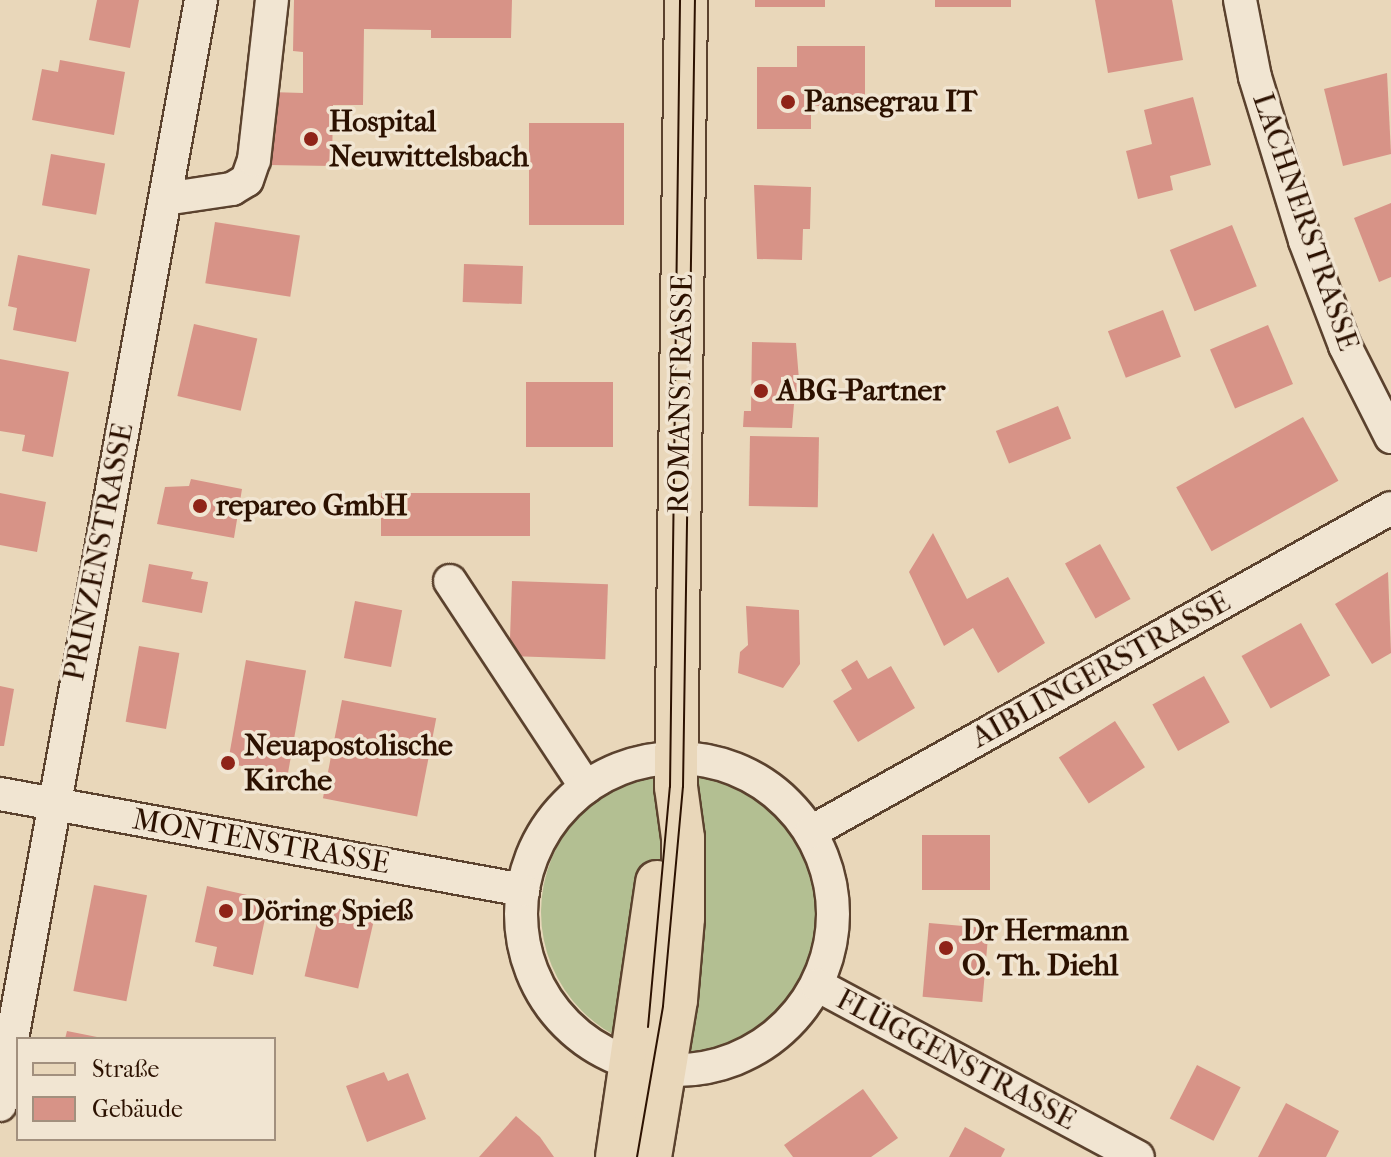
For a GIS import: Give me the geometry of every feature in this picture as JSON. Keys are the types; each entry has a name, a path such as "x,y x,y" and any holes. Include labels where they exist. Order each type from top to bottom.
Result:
{"main road":[{"name":"ROMANSTRASSE","path":"650,1157 649,1067 661,842 676,772 686,0"},
{"name":"ROMANSTRASSE","path":"617,1157 649,1067"}],"street":[{"name":"PRINZENSTRASSE","path":"0,1105 52,804 201,0"},
{"path":"165,199 232,189 247,180 254,160 272,0"},
{"name":"LACHNERSTRASSE","path":"1240,0 1255,77 1305,241 1345,346 1391,437"},
{"name":"AIBLINGERSTRASSE","path":"811,832 1391,508"},
{"path":"450,581 586,787"},
{"path":"624,766 676,772 745,772 783,798 811,832 827,869 834,908 830,948 817,985 801,1010 758,1048 705,1068 649,1067 587,1042 547,1001 524,947 523,890 541,837 586,787 624,766"},
{"name":"MONTENSTRASSE","path":"0,794 523,890"},
{"name":"FLÜGGENSTRASSE","path":"817,985 1138,1157"}],"green space":[{"path":"695,772 747,788 770,804 789,823 811,858 819,885 819,939 811,966 798,990 780,1011 759,1029 735,1042 695,1052 667,1052 627,1042 603,1029 564,990 551,966 543,939 541,898 551,858 564,834 603,795 627,782 654,774"}],"building":[{"path":"97,0 139,0 130,48 89,40"},
{"path":"294,0 512,0 511,38 431,38 431,30 364,29 363,105 333,105 332,166 269,165 270,92 303,93 303,52 293,51"},
{"path":"755,0 825,0 825,7 755,7"},
{"path":"935,0 1011,0 1011,7 935,7"},
{"path":"1095,0 1172,0 1183,60 1108,73"},
{"path":"797,46 865,46 865,106 811,106 811,129 757,129 757,67 797,67"},
{"path":"60,60 125,72 114,135 32,120 42,69 58,72"},
{"path":"1387,73 1391,154 1343,166 1324,89"},
{"path":"1193,97 1211,165 1170,176 1173,190 1138,199 1126,151 1152,144 1144,110"},
{"path":"529,123 624,123 624,225 529,225"},
{"path":"51,154 105,164 96,215 42,205"},
{"path":"754,185 811,187 810,229 803,229 802,260 757,259"},
{"path":"1391,203 1391,277 1379,282 1354,218"},
{"path":"215,222 300,235 290,297 205,283"},
{"path":"1232,225 1257,286 1195,311 1170,250"},
{"path":"18,255 90,269 76,342 13,330 17,308 8,306"},
{"path":"464,264 523,266 522,304 463,302"},
{"path":"1163,310 1181,357 1126,378 1108,331"},
{"path":"194,324 257,339 241,411 177,396"},
{"path":"1268,325 1293,384 1235,409 1210,350"},
{"path":"752,342 796,343 800,392 795,392 792,428 743,427 744,411 751,411"},
{"path":"0,359 69,372 53,457 22,451 25,435 0,431"},
{"path":"526,382 613,382 613,447 526,447"},
{"path":"1058,406 1071,438 1009,464 996,431"},
{"path":"1303,417 1338,481 1212,551 1176,487"},
{"path":"750,436 819,437 818,507 749,506"},
{"name":"repareo GmbH","path":"191,479 242,489 234,538 157,524 165,487 189,486"},
{"path":"0,493 46,502 37,552 0,545"},
{"path":"381,493 530,493 530,536 381,536"},
{"path":"933,533 967,599 1008,577 1045,643 998,673 973,628 944,646 909,572"},
{"path":"1100,544 1131,599 1096,618 1065,563"},
{"path":"149,564 193,572 191,579 208,582 202,613 142,602"},
{"path":"1388,572 1391,653 1372,664 1335,604"},
{"path":"512,581 608,584 605,659 509,656"},
{"path":"355,601 402,610 391,667 344,658"},
{"path":"746,606 799,610 800,664 783,688 738,673 740,652 748,645"},
{"path":"1301,623 1330,675 1271,708 1242,656"},
{"path":"139,646 179,653 166,729 126,722"},
{"path":"246,660 306,671 288,774 228,763"},
{"path":"857,660 868,679 891,666 915,708 858,742 833,701 852,689 841,670"},
{"path":"1204,676 1230,722 1178,751 1152,705"},
{"path":"0,686 14,689 4,746 0,746"},
{"path":"342,700 436,718 417,816 323,798"},
{"path":"1115,721 1145,767 1089,804 1059,757"},
{"path":"922,835 990,835 990,890 922,890"},
{"path":"94,885 147,895 126,1001 73,991"},
{"path":"207,886 269,900 253,975 213,966 217,947 195,942"},
{"path":"321,905 375,917 358,989 305,976"},
{"path":"929,923 989,928 982,1002 923,997"},
{"path":"67,1031 97,1037 66,1037"},
{"path":"1197,1065 1241,1087 1213,1141 1170,1118"},
{"path":"384,1072 388,1081 408,1073 426,1119 367,1142 346,1086"},
{"path":"863,1089 898,1138 871,1157 793,1157 784,1145"},
{"path":"1286,1103 1339,1131 1326,1157 1258,1157"},
{"path":"516,1116 540,1137 554,1157 479,1157"},
{"path":"965,1127 1005,1149 1001,1157 949,1157"}],"tram line":[{"path":"648,1027 670,787 680,0"},
{"path":"637,1157 663,1006 683,787 695,0"}],"place":[{"name":"Pansegrau IT","path":"788,102"},
{"name":"Hospital Neuwittelsbach","path":"311,139"},
{"name":"ABG-Partner","path":"761,391"},
{"name":"repareo GmbH","path":"200,506"},
{"name":"Neuapostolische Kirche","path":"228,763"},
{"name":"Döring Spieß","path":"226,911"},
{"name":"Dr Hermann O. Th. Diehl","path":"946,948"}]}
